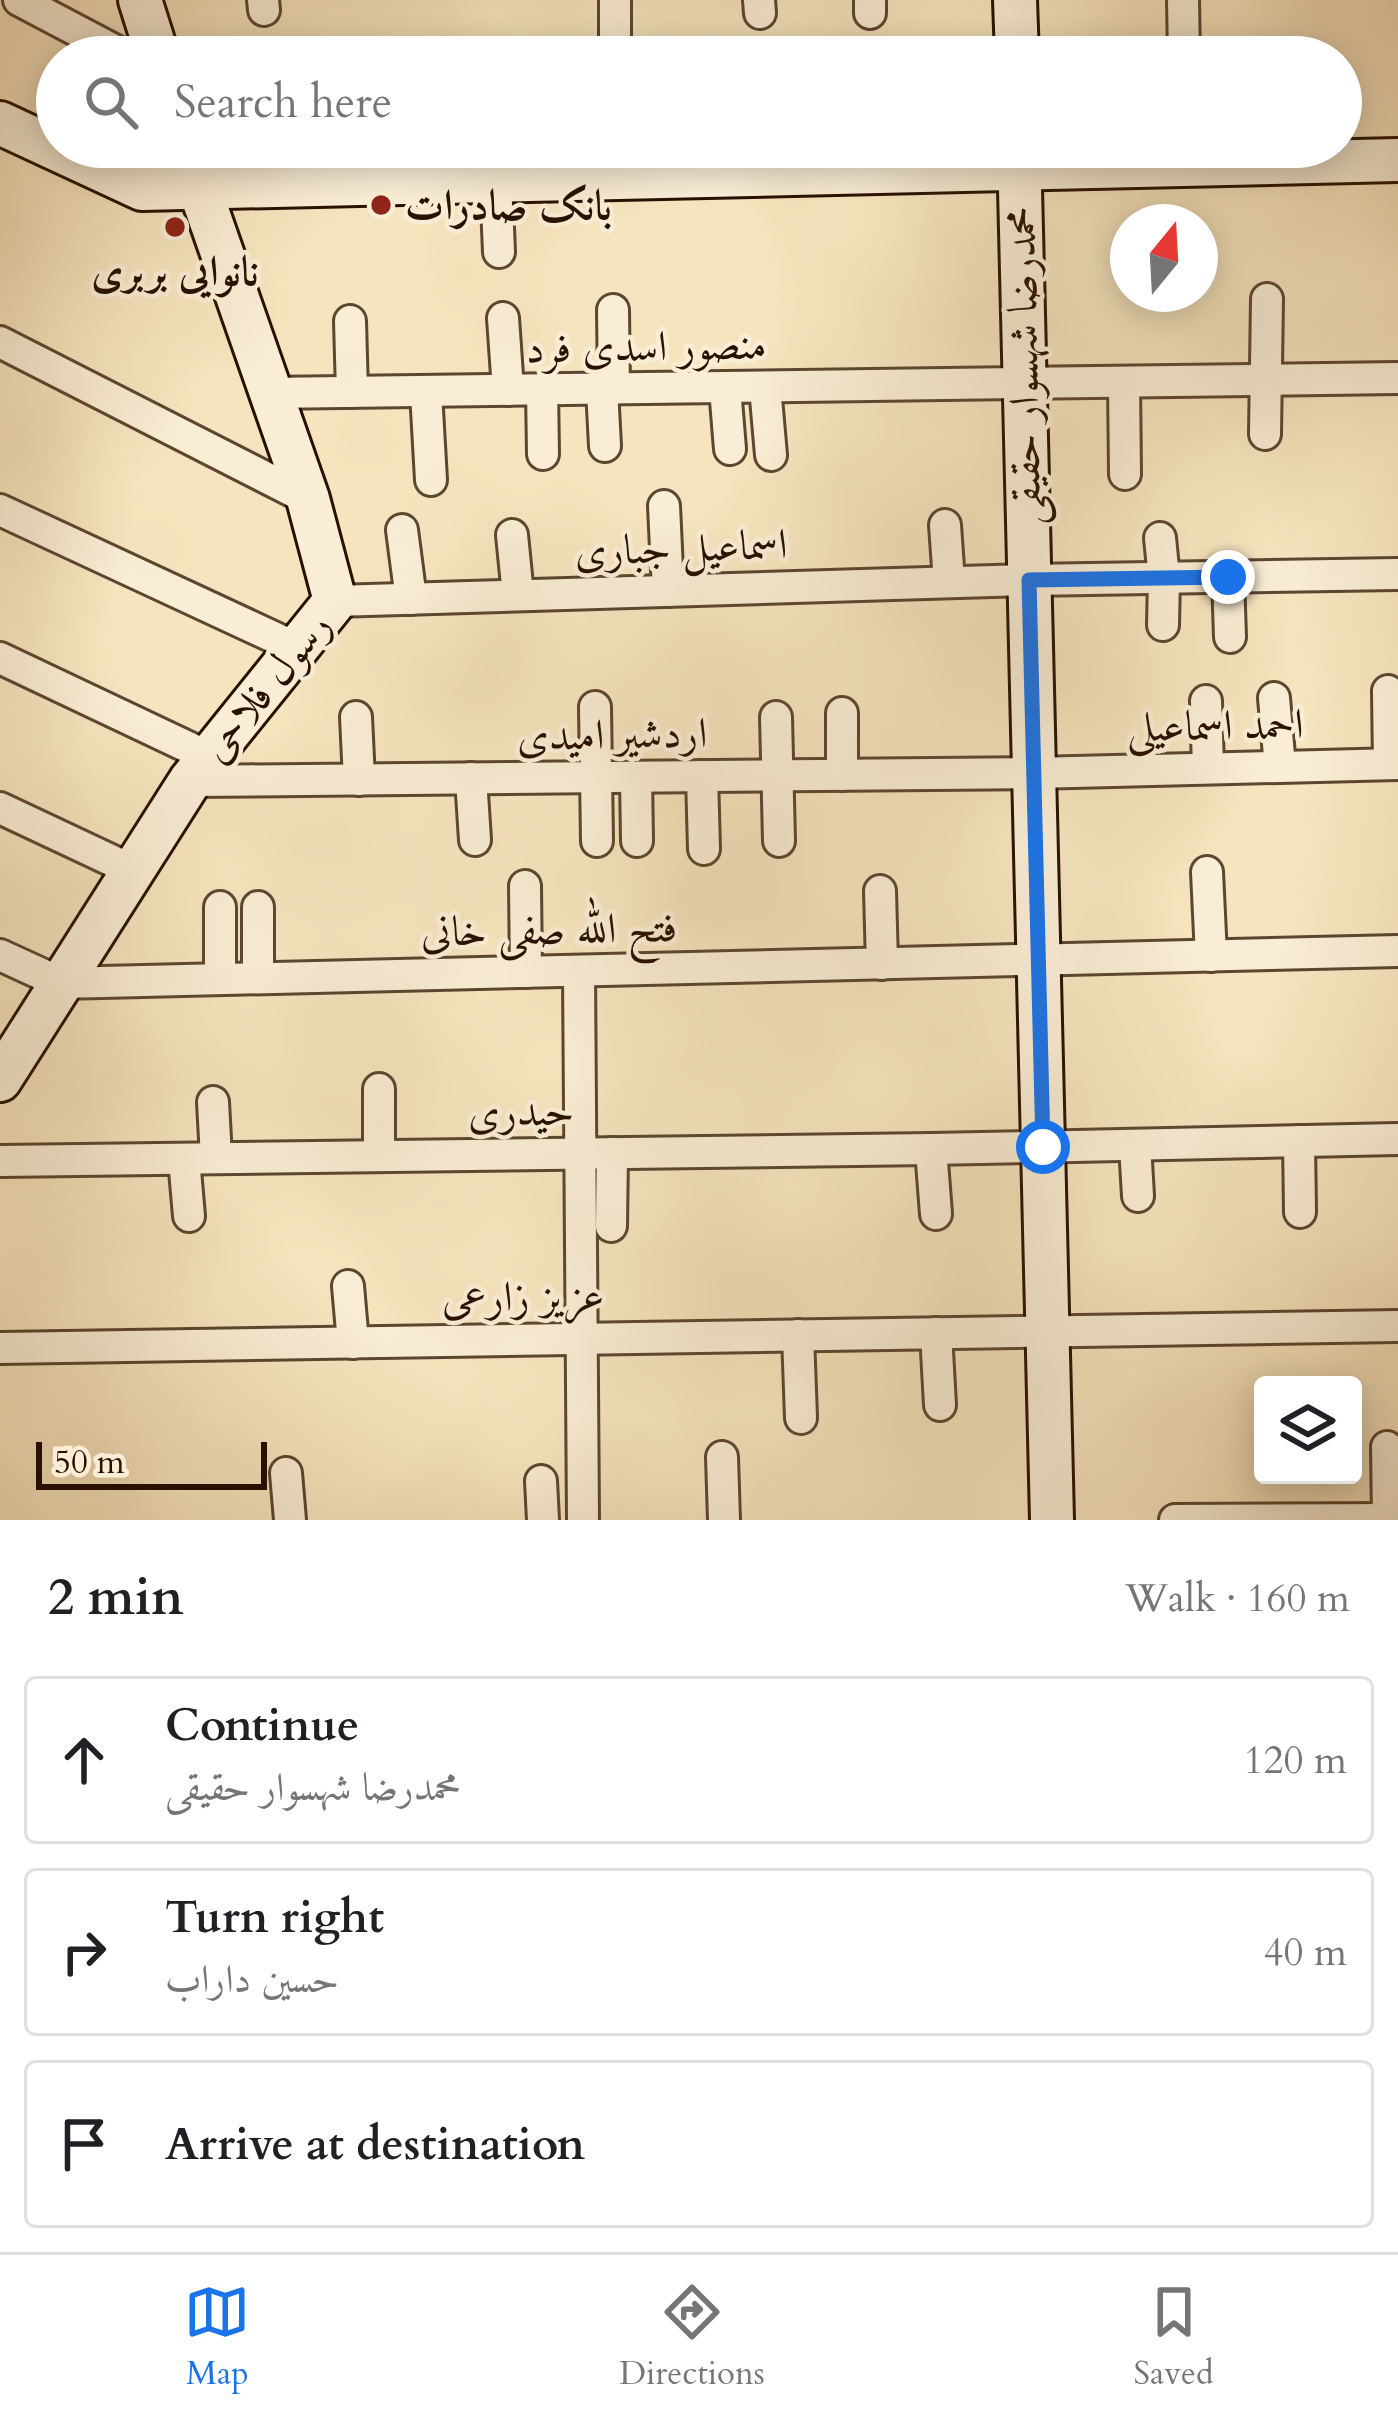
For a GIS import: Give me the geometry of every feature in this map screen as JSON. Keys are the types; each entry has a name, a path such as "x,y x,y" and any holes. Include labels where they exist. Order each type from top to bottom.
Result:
{"main road":[{"path":"140,0 151,36"},
{"path":"1015,0 1016,36"},
{"path":"0,123 36,140"},
{"path":"1362,160 1398,160"},
{"path":"97,168 142,189 198,188 291,168"},
{"name":"رسول فلاحی","path":"0,1080 200,770 335,601 308,499 192,168"},
{"name":"محمدرضا شهسوار حقیقی","path":"1019,168 1052,1520"}],"street":[{"path":"20,0 88,36"},
{"path":"615,0 615,36"},
{"path":"1183,0 1184,36"},
{"path":"493,168 499,252"},
{"path":"1265,434 1267,298"},
{"path":"605,446 613,310"},
{"path":"503,318 508,390"},
{"path":"350,321 352,392"},
{"path":"0,342 308,499"},
{"name":"منصور اسدی فرد","path":"269,393 1398,378"},
{"path":"1124,382 1125,474"},
{"path":"765,387 771,455"},
{"path":"725,388 730,449"},
{"path":"542,390 543,454"},
{"path":"426,392 431,480"},
{"path":"664,506 668,591"},
{"path":"0,510 297,648"},
{"path":"945,525 949,582"},
{"path":"402,530 411,599"},
{"path":"512,535 518,595"},
{"path":"1160,538 1163,625"},
{"name":"اسماعیل جباری","path":"335,601 1398,574"},
{"path":"1228,577 1230,637"},
{"path":"0,658 200,770"},
{"path":"1388,691 1393,764"},
{"path":"1274,698 1280,767"},
{"path":"1206,700 1208,768"},
{"path":"595,706 597,841"},
{"path":"842,713 842,775"},
{"path":"356,717 359,780"},
{"path":"776,717 779,841"},
{"name":"احمد اسماعیلی","path":"1034,773 1393,764"},
{"name":"اردشیر امیدی","path":"200,770 359,780 1034,773"},
{"path":"702,776 704,849"},
{"path":"636,777 637,841"},
{"path":"471,778 475,840"},
{"path":"0,808 134,871"},
{"path":"1208,872 1211,956"},
{"path":"524,886 526,972"},
{"path":"880,891 881,964"},
{"path":"258,978 259,907"},
{"path":"220,908 220,980"},
{"name":"فتح الله صفی خانی","path":"61,983 1398,951"},
{"path":"0,955 61,983"},
{"path":"579,971 583,1520"},
{"path":"379,1089 379,1156"},
{"path":"213,1102 216,1158"},
{"name":"حیدری","path":"0,1161 1398,1139"},
{"path":"1299,1141 1300,1212"},
{"path":"1136,1145 1138,1196"},
{"path":"931,1149 936,1214"},
{"path":"611,1226 612,1153"},
{"path":"184,1159 189,1216"},
{"path":"348,1286 353,1342"},
{"name":"عزیز زارعی","path":"0,1348 1398,1326"},
{"path":"935,1333 940,1405"},
{"path":"798,1335 801,1418"},
{"path":"1387,1447 1388,1519"},
{"path":"722,1457 724,1520"},
{"path":"286,1473 290,1520"},
{"path":"541,1481 543,1520"},
{"path":"1175,1520 1398,1519"}],"place":[{"name":"بانک صادرات","path":"381,205"},
{"name":"نانوایی بربری","path":"175,227"}],"route":[{"path":"1043,1147 1029,580 1228,577"}]}
